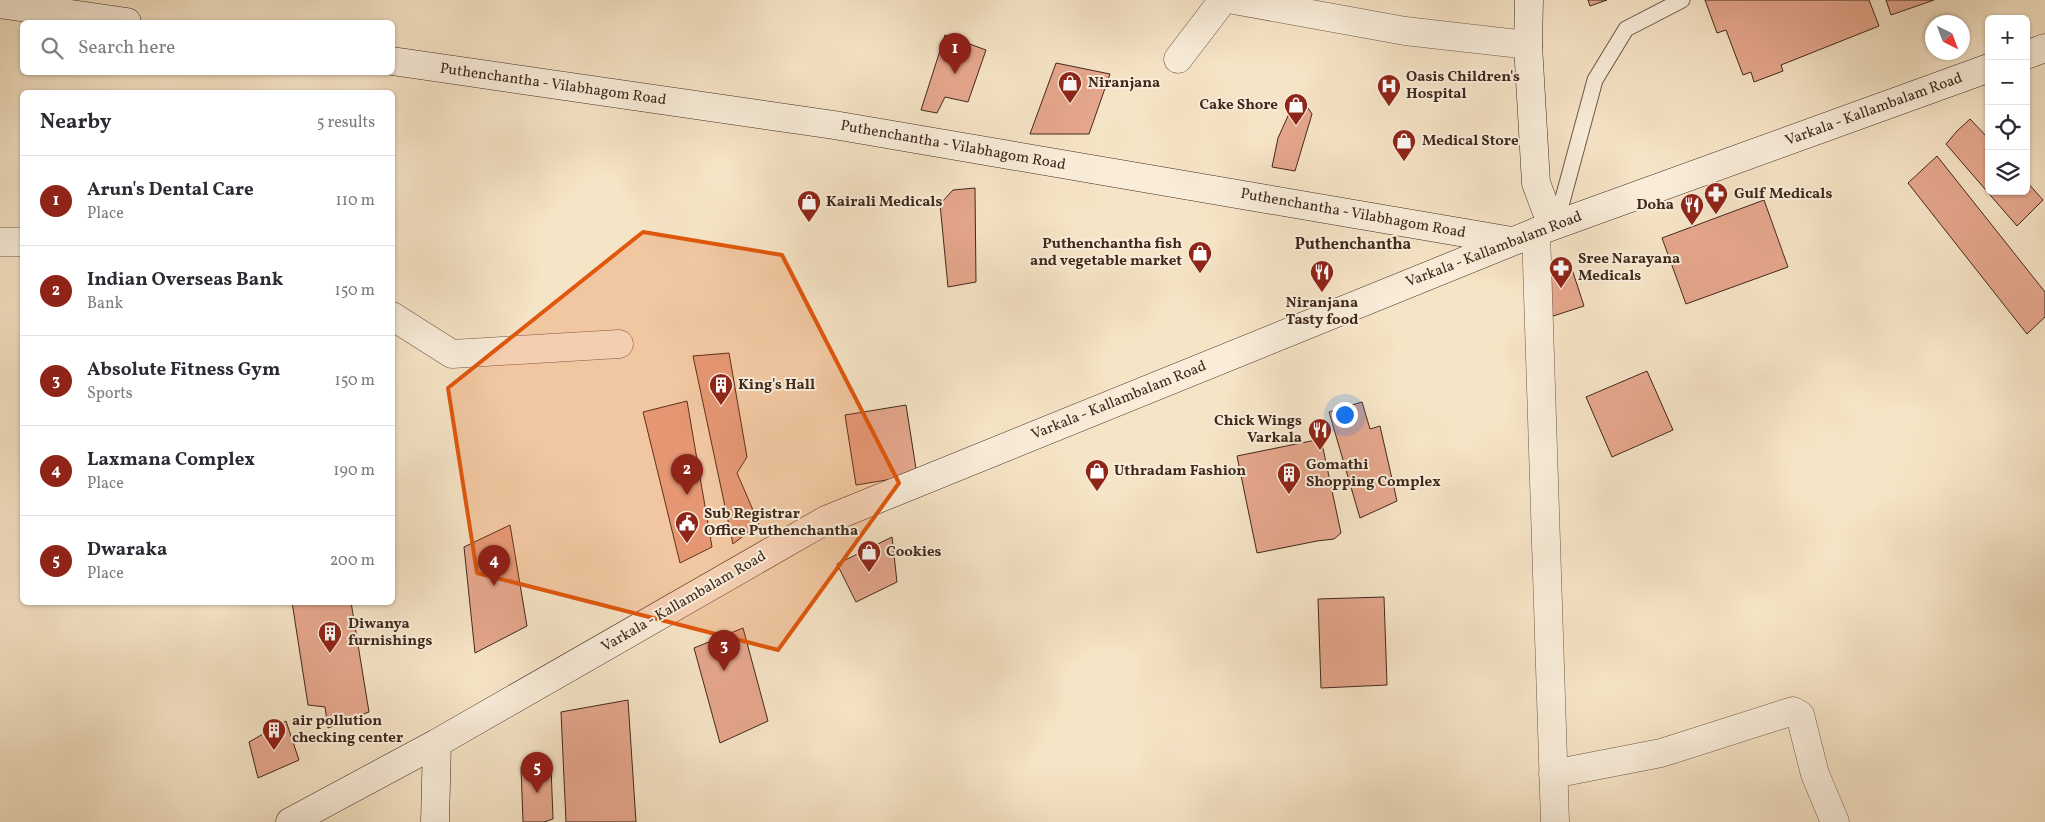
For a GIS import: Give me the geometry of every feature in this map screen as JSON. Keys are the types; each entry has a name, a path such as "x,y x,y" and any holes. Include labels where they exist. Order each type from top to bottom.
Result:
{"main road":[{"path":"1178,59 1223,0"},
{"path":"1234,0 1405,31 1528,45"},
{"path":"1529,0 1528,45 1539,231 1555,822"},
{"path":"0,4 113,20"},
{"path":"2030,54 2045,48"},
{"name":"Puthenchantha - Vilabhagom Road","path":"395,61 1539,231"},
{"name":"Varkala - Kallambalam Road","path":"290,822 437,743 826,520 1539,231 1985,69"},
{"path":"0,242 20,242"},
{"path":"395,318 452,354 619,344"},
{"path":"1553,774 1661,754 1793,711 1800,716 1815,774 1835,822"},
{"path":"435,822 437,743"}],"lane":[{"path":"1539,231 1595,80 1626,29 1682,0"}],"highlighted area":[{"path":"643,232 782,255 899,483 778,650 477,573 448,388"}],"building":[{"path":"1588,0 1607,0 1590,6"},
{"path":"1705,0 1869,0 1879,26 1781,65 1783,71 1754,82 1751,72 1743,75 1726,30 1717,33"},
{"path":"1886,0 1934,0 1891,15"},
{"path":"945,35 986,50 968,102 945,97 937,113 921,110"},
{"name":"Niranjana","path":"1056,63 1110,74 1089,134 1030,134"},
{"name":"Cake Shore","path":"1293,105 1308,108 1312,114 1295,171 1272,167 1278,138"},
{"path":"1970,119 1985,135 1985,189 1946,144"},
{"path":"1937,156 2045,292 2045,317 2027,334 1908,183"},
{"path":"2030,185 2043,200 2017,226 1990,195 2030,195"},
{"path":"975,188 976,282 948,287 940,204 953,190"},
{"path":"1764,200 1788,267 1686,304 1662,238"},
{"name":"Sree Narayana Medicals","path":"1570,263 1584,306 1544,319 1543,272"},
{"name":"King's Hall","path":"729,353 747,457 737,473 759,524 733,544 693,356"},
{"path":"1647,371 1673,430 1612,457 1586,397"},
{"path":"687,401 712,547 680,563 643,412"},
{"path":"1362,402 1370,429 1380,426 1397,501 1360,518 1329,412"},
{"path":"906,405 917,475 856,485 845,415"},
{"name":"Gomathi Shopping Complex","path":"1321,439 1341,533 1334,539 1257,553 1237,456"},
{"path":"510,525 527,626 475,653 464,547"},
{"name":"Cookies","path":"892,537 897,582 856,602 837,564"},
{"path":"1384,597 1387,685 1321,688 1318,599"},
{"name":"Diwanya furnishings","path":"292,605 351,605 369,712 328,728 325,707 308,705"},
{"path":"743,628 768,721 720,743 694,648"},
{"path":"628,700 636,822 566,822 561,712"},
{"name":"air pollution checking center","path":"286,721 299,760 258,778 249,742"},
{"path":"551,766 553,819 544,822 523,822 521,767"}],"place":[{"name":"Arun's Dental Care","path":"955,74"},
{"name":"Niranjana","path":"1070,104"},
{"name":"Oasis Children's Hospital","path":"1389,107"},
{"name":"Cake Shore","path":"1296,126"},
{"name":"Medical Store","path":"1404,162"},
{"name":"Gulf Medicals","path":"1716,215"},
{"name":"Kairali Medicals","path":"809,223"},
{"name":"Doha","path":"1692,226"},
{"name":"Puthenchantha fish and vegetable market","path":"1200,274"},
{"name":"Sree Narayana Medicals","path":"1561,289"},
{"name":"Niranjana Tasty food","path":"1322,293"},
{"name":"King's Hall","path":"721,406"},
{"name":"Chick Wings Varkala","path":"1320,451"},
{"name":"Uthradam Fashion","path":"1097,492"},
{"name":"Indian Overseas Bank","path":"687,495"},
{"name":"Gomathi Shopping Complex","path":"1289,495"},
{"name":"Sub Registrar Office Puthenchantha","path":"687,544"},
{"name":"Cookies","path":"869,573"},
{"name":"Laxmana Complex","path":"494,586"},
{"name":"Diwanya furnishings","path":"330,654"},
{"name":"Absolute Fitness Gym","path":"724,671"},
{"name":"air pollution checking center","path":"274,751"},
{"name":"Dwaraka","path":"537,793"}],"district":[{"name":"Puthenchantha","path":"1353,245"}]}
